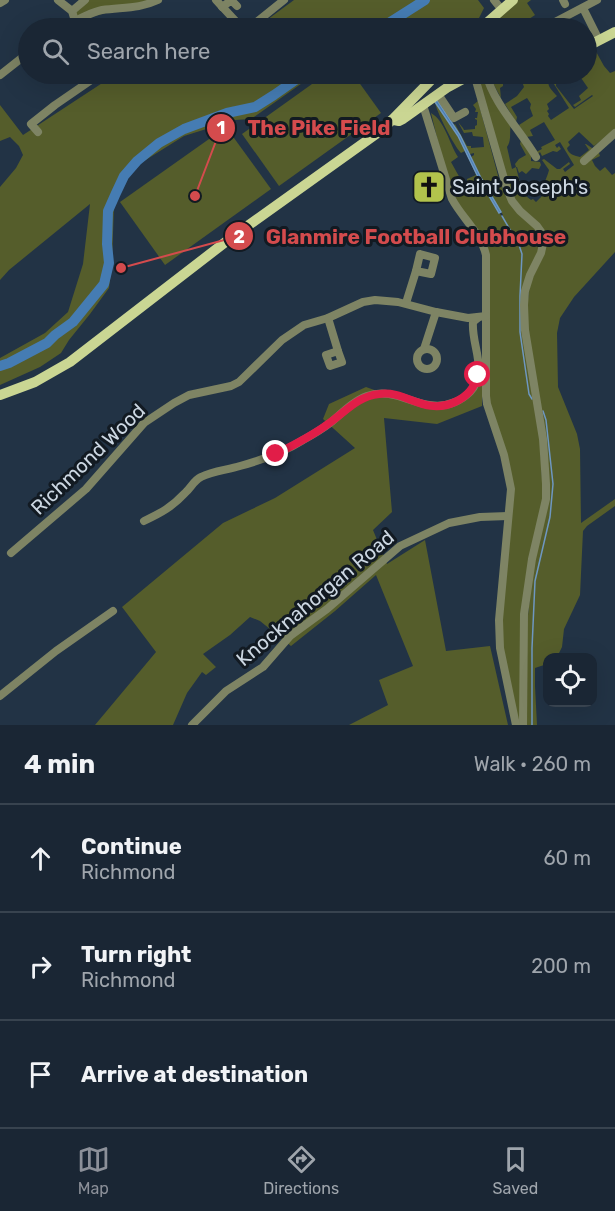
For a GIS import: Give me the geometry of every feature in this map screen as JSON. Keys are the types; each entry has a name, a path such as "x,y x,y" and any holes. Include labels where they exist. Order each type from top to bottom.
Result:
{"main road":[{"path":"488,18 496,3 513,0"},
{"path":"599,40 615,32"},
{"path":"0,395 35,382 70,362 232,237 379,132 427,84"},
{"path":"393,119 396,122 403,119 456,84"}],"street":[{"path":"0,3 4,0"},
{"path":"58,0 72,11 74,18"},
{"path":"72,11 85,0"},
{"path":"82,18 100,10 134,8 158,0"},
{"path":"262,18 284,0"},
{"path":"563,18 597,0"},
{"path":"219,3 233,2 237,6"},
{"path":"219,3 233,18"},
{"path":"583,8 588,18"},
{"path":"597,36 599,40"},
{"path":"0,75 18,61"},
{"path":"38,132 31,124 85,84"},
{"path":"476,84 507,189 516,206 537,226 544,239 541,253 525,291 524,304 525,330 543,439 546,499 532,559 524,614 523,725"},
{"path":"490,84 536,157"},
{"path":"438,94 454,118 465,111"},
{"path":"423,105 452,199 479,236 485,249 487,266 482,317 486,396 504,455 511,489 499,636 516,725"},
{"path":"584,161 615,133"},
{"path":"406,303 416,271"},
{"name":"Richmond Wood","path":"11,553 86,489 144,423 189,395 231,386 239,382 282,340 304,325 328,318 363,302 375,300 406,303 468,318 482,317"},
{"path":"424,350 436,312"},
{"path":"144,521 166,511 186,493 197,478 243,466 276,454 314,434 355,402 365,397 386,393 427,406 439,407 459,400 470,393 478,375 479,364 473,322 482,317"},
{"path":"328,318 338,351"},
{"name":"Knocknahorgan Road","path":"192,725 226,691 263,667 290,636 327,609 400,546 449,523 508,516"},
{"path":"0,696 56,651 113,611"}],"green space":[{"path":"85,0 156,0 87,18 74,18 72,11"},
{"path":"294,0 478,0 484,8 479,18 270,18"},
{"path":"517,0 531,0 527,3 535,15 530,18 496,18"},
{"path":"597,53 610,73 615,71 615,130 594,146 579,132 568,142 570,145 567,148 570,153 580,157 589,150 586,144 592,148 592,151 599,153 600,156 592,160 600,171 605,167 612,175 615,173 615,252 574,297 560,318 557,333 558,387 577,434 580,449 581,523 615,499 615,506 583,531 580,595 564,629 562,647 559,653 543,653 543,665 535,668 537,725 525,725 525,643 534,559 548,499 526,314 530,284 547,243 510,189 480,84 487,85 511,124 507,147 512,169 516,167 520,183 514,185 515,188 522,186 526,196 536,202 542,196 549,170 542,160 544,159 557,169 569,162 570,164 563,169 565,172 574,165 560,142 555,145 561,149 557,152 553,151 542,156 540,152 538,154 536,152 555,140 544,122 530,130 533,136 526,137 519,125 533,116 531,104 527,98 511,107 517,117 516,122 505,104 517,96 524,87 523,84 548,84 557,96 547,104 548,116 551,120 569,108 554,84 574,109 593,96 575,107 573,105 581,100 579,96 588,88 585,84 597,84"},
{"path":"101,84 301,84 251,119 235,120 184,136 136,166 114,204 109,288 61,353 40,367 0,385 0,358 45,333 68,312 83,264 90,204 9,270 0,280 0,187 16,168 23,155 19,146 10,137 0,141 0,105 23,135"},
{"path":"312,84 360,84 381,113 279,186 242,134"},
{"path":"494,84 503,84 500,88 501,98"},
{"path":"478,101 500,183 505,194 536,230 541,243 521,304 540,440 543,498 529,559 521,725 518,725 501,636 512,489 489,404 490,266 457,203 431,113 440,121 458,157 451,162 461,180 466,182 467,179 476,175 465,151 461,153 450,136 435,102 458,136 479,179 502,217 503,215 471,157 474,153 470,154 454,125 467,146 484,147 483,137 473,136 472,132 464,133 458,122 464,130 475,129 477,120 475,118 478,112 475,112 473,105"},
{"path":"226,127 271,189 165,265 120,202"},
{"path":"521,140 531,155 531,161 540,162 541,165 539,169 532,168 526,174 522,171 519,173 515,164 519,159 526,155 520,144"},
{"path":"482,380 482,406 437,424 384,418 392,512 373,530 387,564 425,540 446,651 490,646 508,725 349,725 388,705 379,680 413,666 376,575 291,646 260,621 250,617 203,654 216,667 206,675 202,672 187,693 173,725 95,725 156,652 122,607 223,523 275,498 355,448 323,419 329,404 366,387 433,408 468,398"}],"water":[{"path":"437,100 460,135 501,212 499,213 479,179 458,136 435,102"}],"waterway":[{"path":"397,18 425,0"},
{"path":"0,366 47,343 73,322 104,284 109,263 108,211 124,176 137,161 159,143 184,129 227,113 255,107 290,84"},
{"path":"502,216 522,254 520,332 529,394 532,399"},
{"path":"532,725 535,581 550,517 553,484 543,411"}],"place":[{"name":"Saint Joseph's","path":"429,187"},
{"name":"The Pike Field","path":"195,196"},
{"name":"Glanmire Football Clubhouse","path":"121,268"}],"route":[{"path":"276,454 314,434 355,402 365,397 386,393 427,406 439,407 448,405 470,393 478,375"}]}
